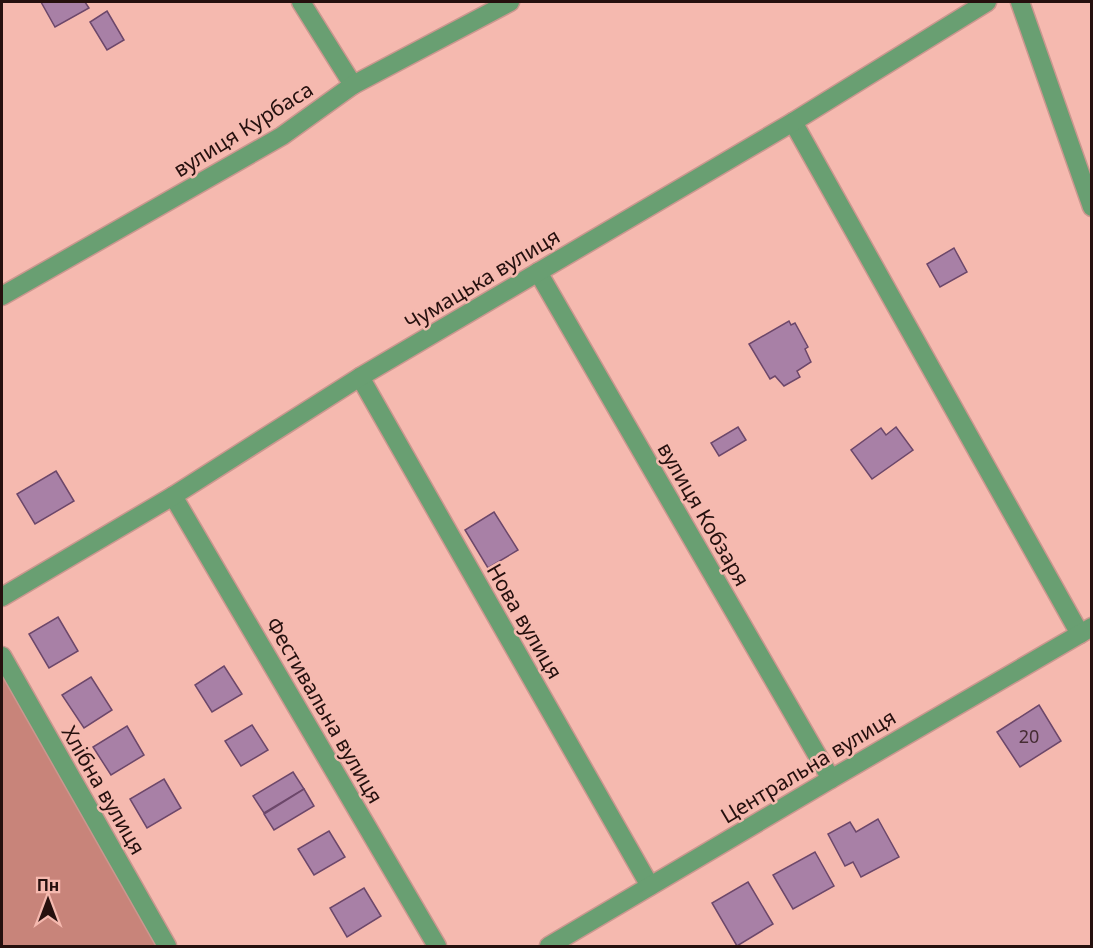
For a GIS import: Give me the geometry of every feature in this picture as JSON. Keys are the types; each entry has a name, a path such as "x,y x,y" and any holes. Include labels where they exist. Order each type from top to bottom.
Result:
{"street":[{"path":"301,2 353,85"},
{"name":"вулиця Курбаса","path":"2,296 282,136 353,85 510,2"},
{"name":"Чумацька вулиця","path":"2,597 173,496 360,377 793,122 987,2"},
{"path":"1020,2 1092,207"},
{"path":"793,122 1086,630"},
{"name":"вулиця Кобзаря","path":"538,272 831,779"},
{"name":"Нова вулиця","path":"360,377 650,886"},
{"name":"Фестивальна вулиця","path":"173,496 437,946"},
{"name":"Центральна вулиця","path":"549,946 1086,630"},
{"name":"Хлібна вулиця","path":"2,656 167,946"}],"shaded area":[{"path":"2,656 167,946 2,946"}],"building":[{"path":"41,2 85,2 89,8 55,27"},
{"path":"107,11 124,40 107,50 90,22"},
{"path":"954,248 967,272 940,287 927,264"},
{"path":"789,321 791,325 795,323 808,347 805,349 811,362 797,371 800,377 784,386 775,376 770,379 749,344"},
{"path":"738,427 746,440 719,456 711,443"},
{"path":"896,427 913,450 872,479 851,450 881,428 886,435"},
{"path":"56,471 74,501 35,524 17,494"},
{"path":"494,512 518,550 488,568 465,530"},
{"path":"58,617 78,651 49,668 29,634"},
{"path":"224,666 242,694 212,712 195,685"},
{"path":"91,677 112,710 84,728 62,695"},
{"path":"1039,705 1061,741 1020,767 997,732"},
{"path":"252,725 268,750 241,766 225,741"},
{"path":"127,726 144,755 111,775 93,747"},
{"path":"293,772 304,789 264,813 253,796"},
{"path":"164,779 181,808 147,828 130,799"},
{"path":"304,789 314,806 274,830 264,814"},
{"path":"878,819 899,857 861,877 853,862 845,866 828,834 850,822 856,832"},
{"path":"329,831 345,857 314,875 298,849"},
{"path":"815,852 834,886 793,909 773,875"},
{"path":"748,882 773,924 737,946 712,903"},
{"path":"364,888 381,916 347,937 330,908"}]}
